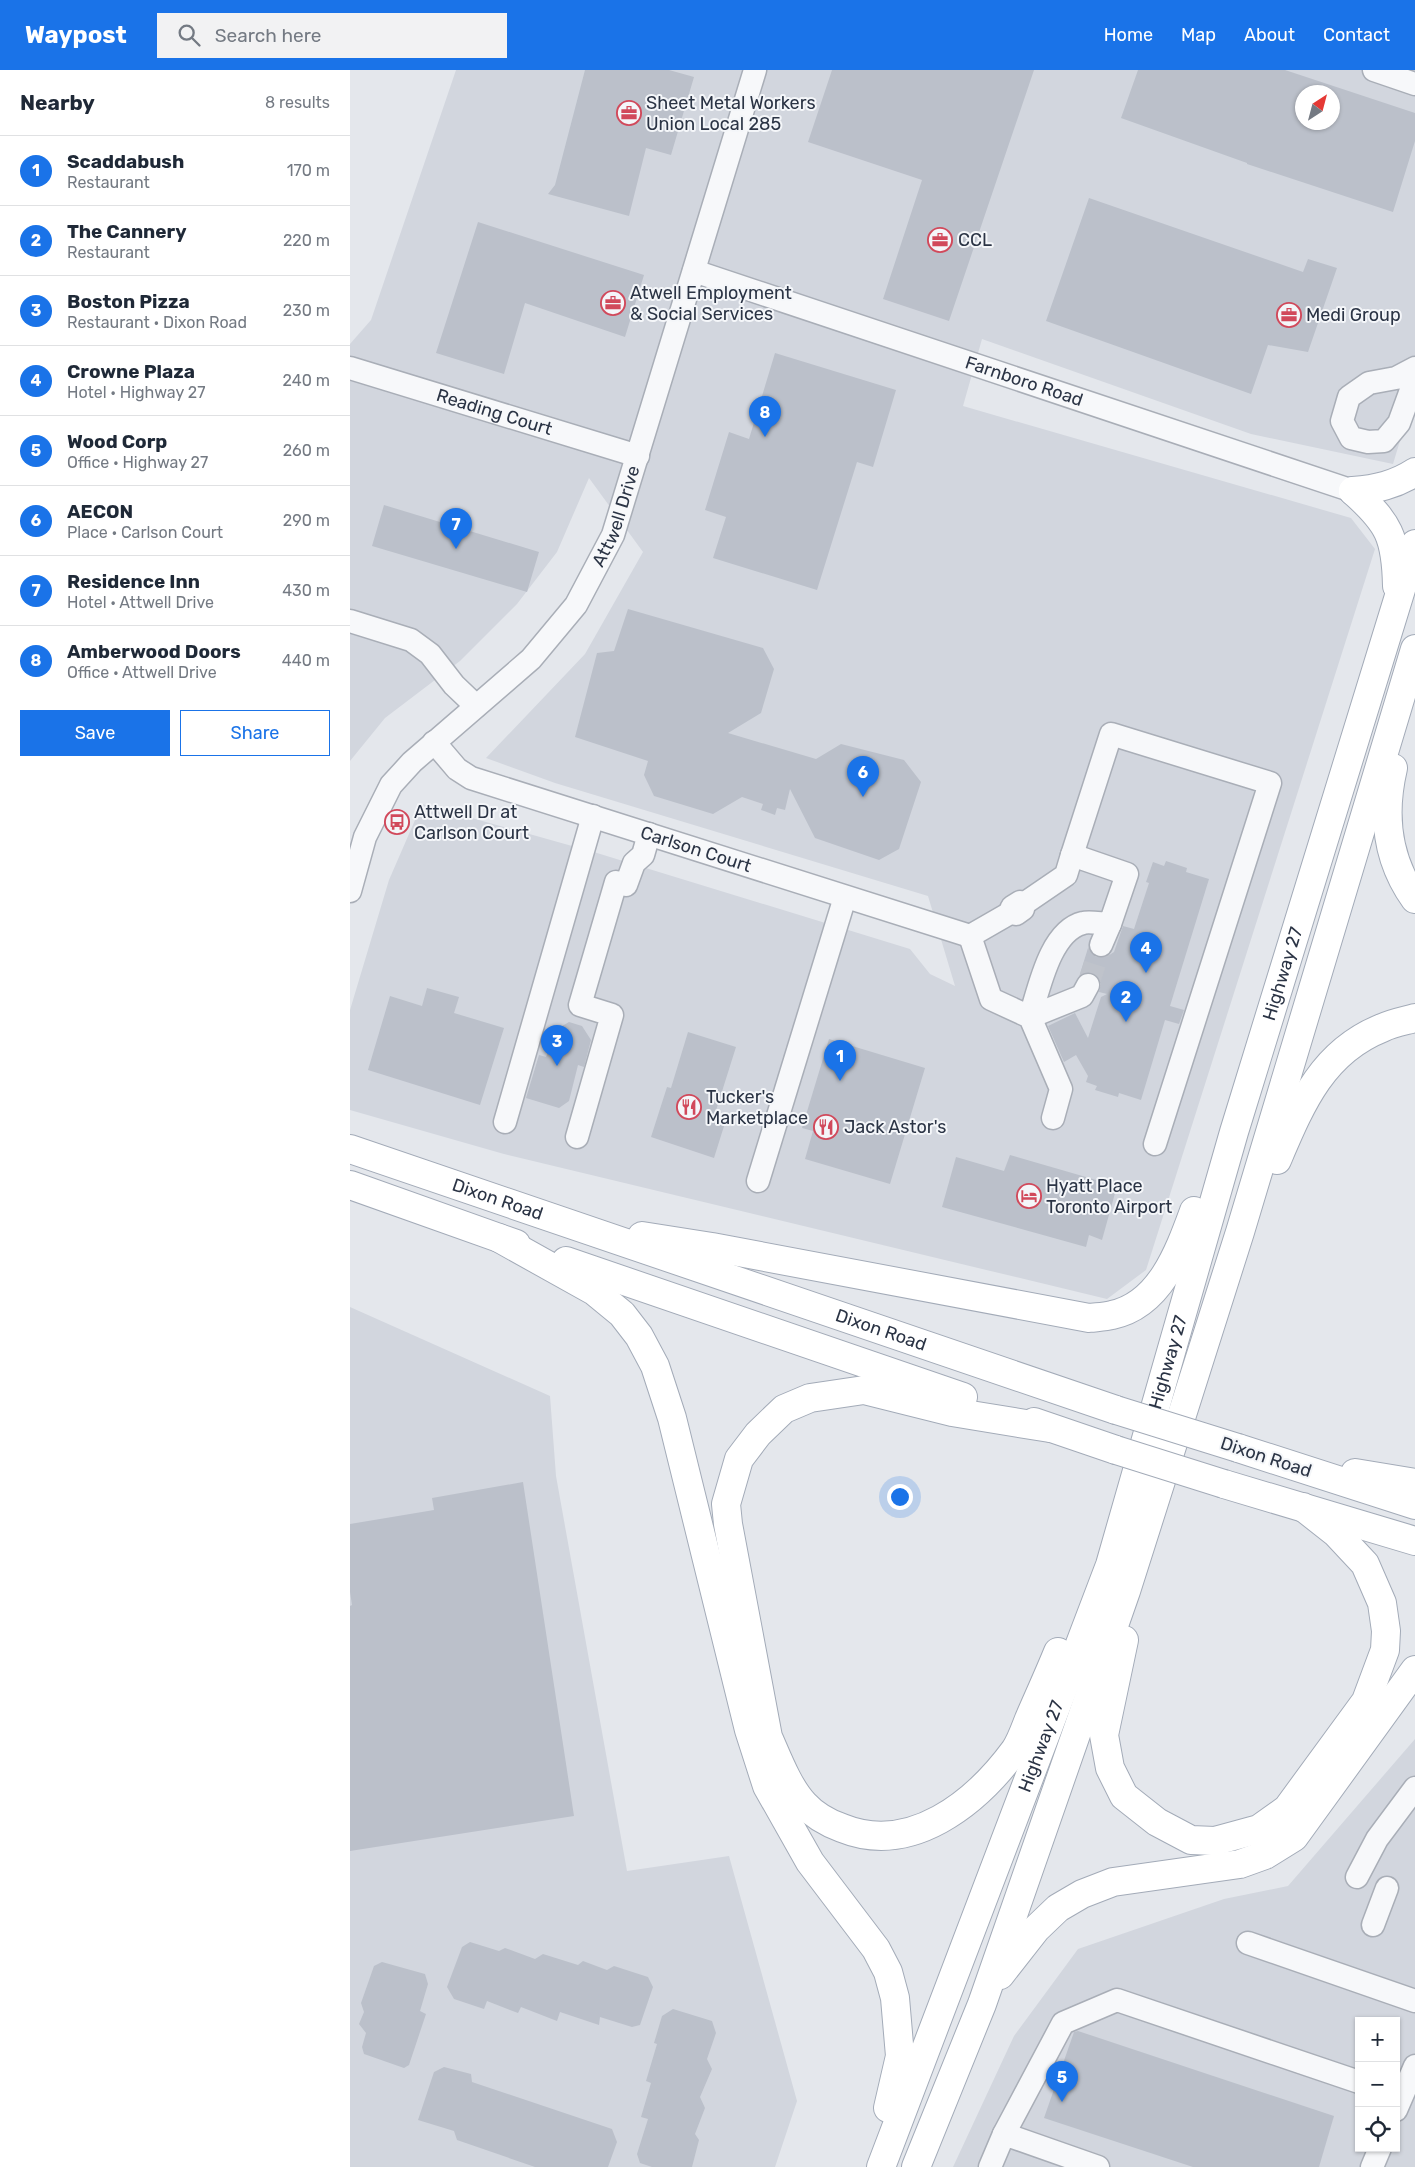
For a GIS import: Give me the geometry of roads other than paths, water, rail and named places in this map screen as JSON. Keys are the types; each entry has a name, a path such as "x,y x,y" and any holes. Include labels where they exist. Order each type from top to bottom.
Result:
{"main road":[{"path":"1352,491 1376,489 1401,481 1415,472"},
{"path":"1352,491 1378,512 1388,528 1397,561 1397,600"},
{"name":"Highway 27","path":"881,2167 1110,1565 1234,1132 1415,544"},
{"path":"1413,656 1401,731 1391,776 1386,822 1393,859 1415,900"},
{"name":"Highway 27","path":"916,2167 982,2004 1126,1591 1240,1232 1413,656"},
{"path":"1240,1232 1270,1177 1302,1102 1316,1079 1357,1040 1382,1027 1415,1018"},
{"path":"568,1224 712,1247 1089,1318 1112,1315 1132,1308 1160,1284 1182,1245 1203,1187 1234,1132"},
{"name":"Dixon Road","path":"350,1149 1116,1410 1415,1506"},
{"name":"Dixon Road","path":"350,1185 1050,1428 1224,1484 1415,1541"},
{"path":"499,1238 594,1291 622,1314 639,1336 655,1366 672,1418 749,1730 767,1786 810,1862 876,1949 888,1972 895,1998 900,2056 889,2102 881,2167"},
{"path":"1050,1428 952,1412 864,1390 837,1392 810,1398 784,1409 758,1434 739,1459 726,1504 728,1524 768,1736 781,1767 803,1804 828,1822 857,1834 886,1836 906,1834 938,1821 977,1794 1016,1748 1073,1618 1110,1565"},
{"path":"1286,1464 1390,1477 1415,1483"},
{"path":"1126,1591 1125,1634 1104,1735 1110,1768 1124,1796 1156,1822 1191,1840 1215,1841 1259,1829 1287,1809 1366,1701 1385,1650 1386,1631 1382,1603 1365,1564 1336,1533 1303,1507"},
{"path":"982,2004 1009,1961 1036,1930 1058,1908 1082,1894 1113,1882 1240,1864 1265,1855 1294,1836 1415,1670"}],"street":[{"name":"Attwell Drive","path":"352,879 365,837 391,785 434,742 531,659 576,605 613,535 755,70"},
{"path":"1374,70 1415,84"},
{"name":"Farnboro Road","path":"694,271 1352,491"},
{"name":"Reading Court","path":"350,368 638,456"},
{"path":"1415,368 1396,378 1370,383 1349,397 1342,421 1350,438 1368,442 1384,441 1399,423 1415,379"},
{"path":"350,621 411,640 430,654 454,685 476,706"},
{"path":"1053,1118 1061,1089 1030,1017 991,999 970,936 1018,908 1066,875 1111,734 1270,783 1154,1144"},
{"name":"Carlson Court","path":"434,742 457,769 472,778 593,816 646,844 845,897 970,936"},
{"path":"505,1122 593,816"},
{"path":"577,1137 612,1016 580,1005 627,886 634,863 646,844"},
{"path":"1072,855 1127,874 1101,945"},
{"path":"758,1181 845,897"},
{"path":"1030,1017 1053,949 1069,930 1084,922 1110,924"},
{"path":"1030,1017 1082,996 1088,985"},
{"path":"1356,1877 1377,1839 1415,1788"},
{"path":"1373,1925 1387,1888"},
{"path":"1248,1943 1415,2001"},
{"path":"990,2167 1004,2134 1063,2023 1117,2000 1355,2081"},
{"path":"1400,2096 1415,2066"},
{"path":"1004,2134 1098,2167"},
{"path":"1372,2167 1378,2152"}],"tunnel":[{"path":"1088,985 1101,945"}],"place":[{"name":"Sheet Metal Workers Union Local 285","path":"629,113"},
{"name":"CCL","path":"940,240"},
{"name":"Atwell Employment & Social Services","path":"613,303"},
{"name":"Medi Group","path":"1289,315"},
{"name":"Amberwood Doors","path":"765,437"},
{"name":"Residence Inn","path":"456,549"},
{"name":"AECON","path":"863,797"},
{"name":"Attwell Dr at Carlson Court","path":"397,822"},
{"name":"Crowne Plaza","path":"1146,973"},
{"name":"The Cannery","path":"1126,1022"},
{"name":"Boston Pizza","path":"557,1066"},
{"name":"Scaddabush","path":"840,1081"},
{"name":"Tucker's Marketplace","path":"689,1107"},
{"name":"Jack Astor's","path":"826,1127"},
{"name":"Hyatt Place Toronto Airport","path":"1029,1196"},
{"name":"Wood Corp","path":"1062,2102"}]}
